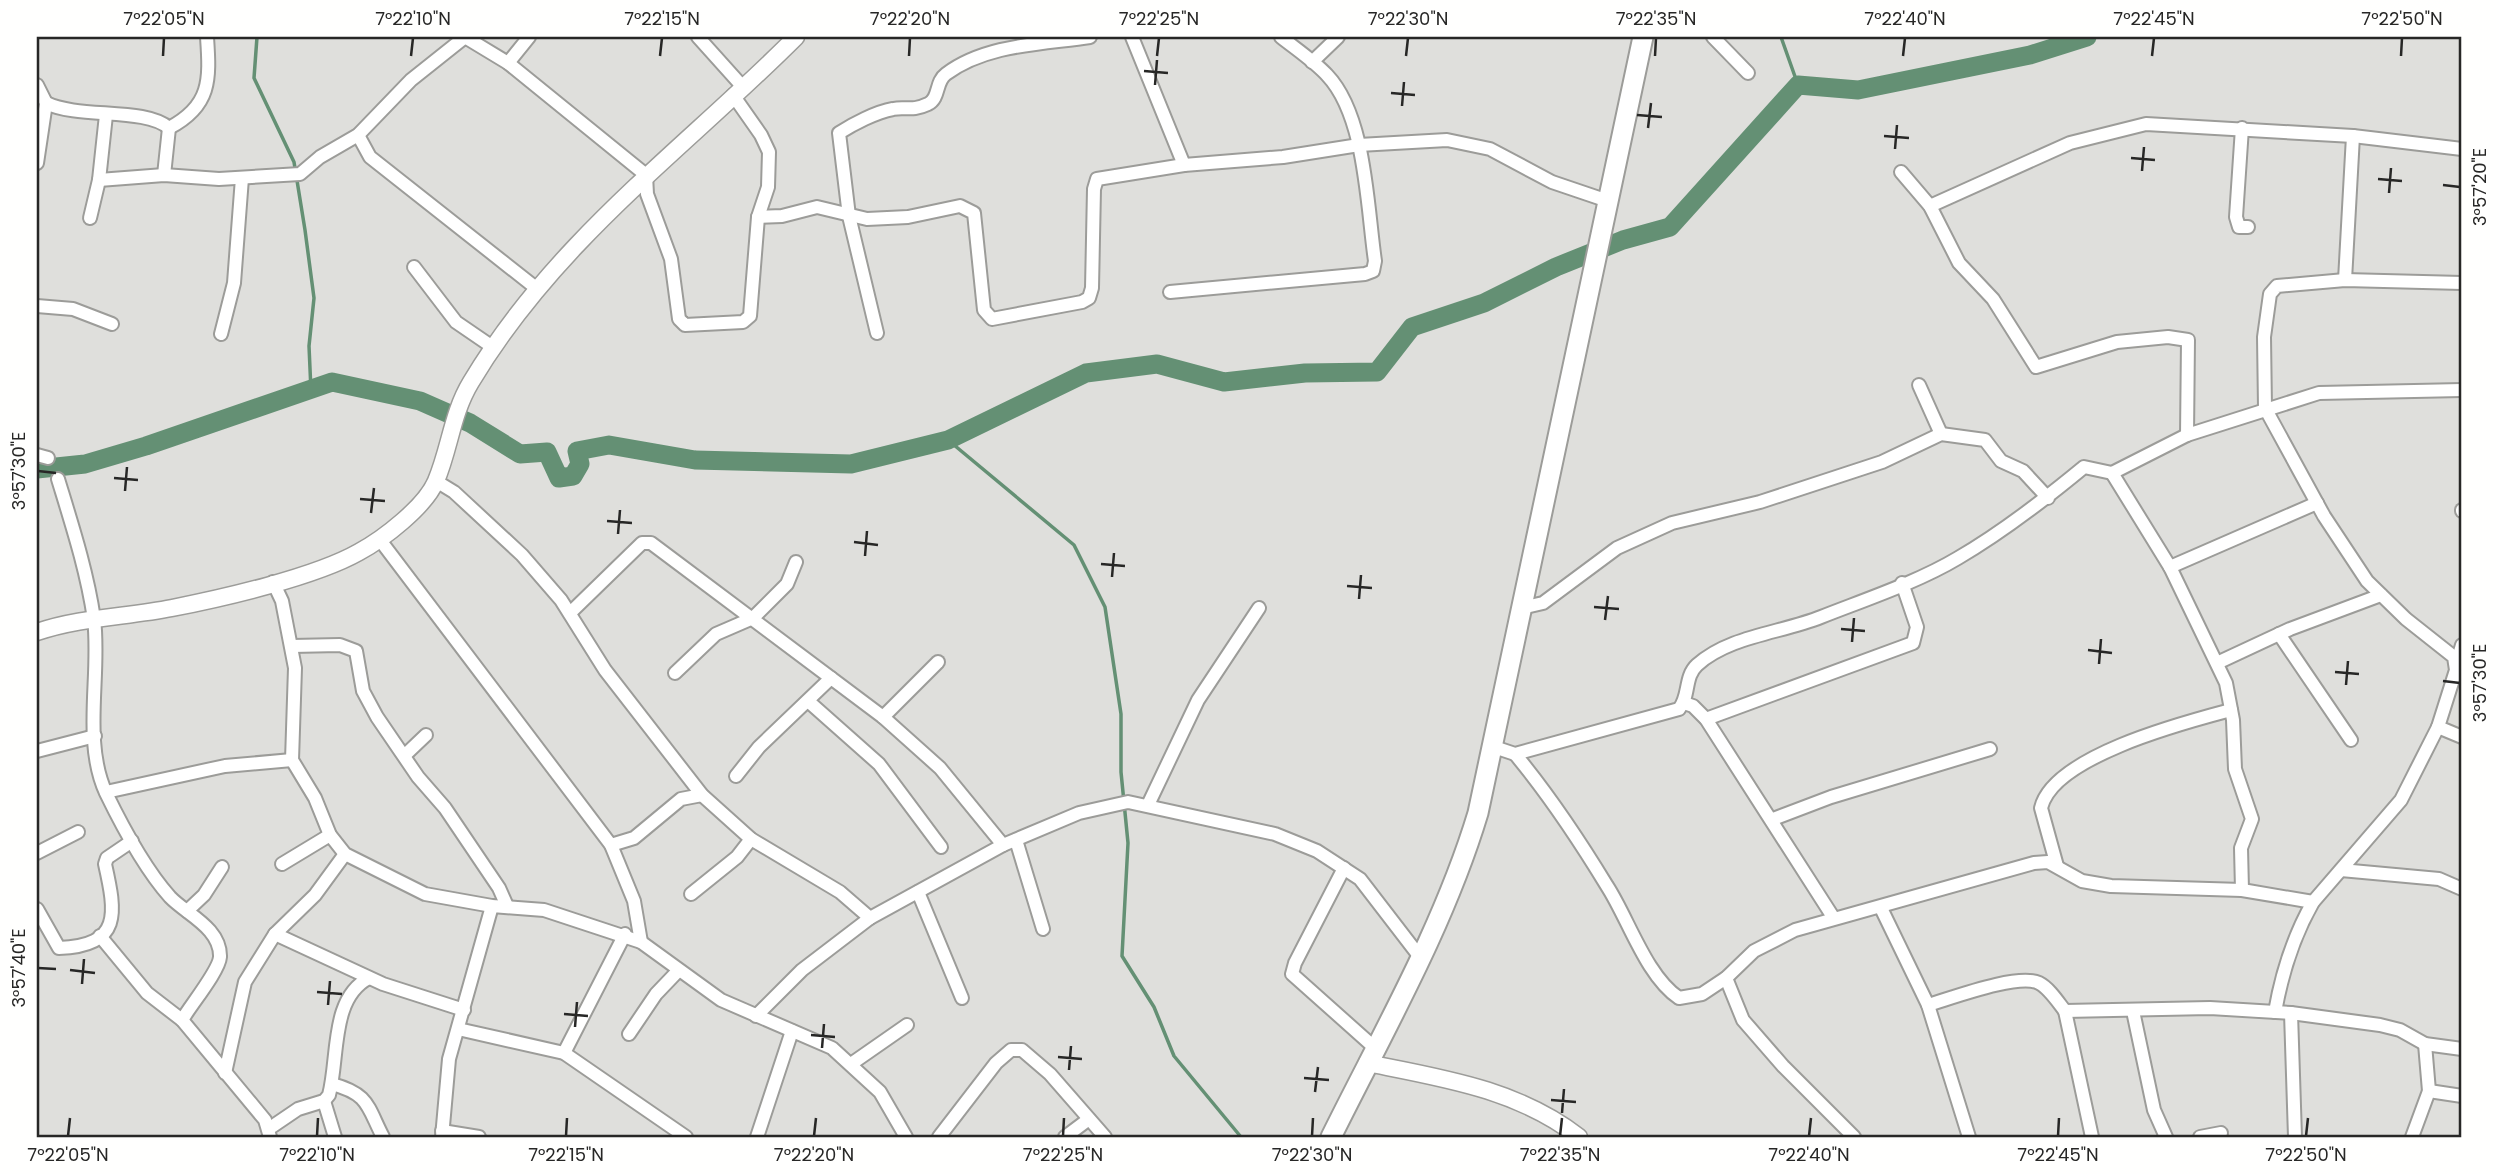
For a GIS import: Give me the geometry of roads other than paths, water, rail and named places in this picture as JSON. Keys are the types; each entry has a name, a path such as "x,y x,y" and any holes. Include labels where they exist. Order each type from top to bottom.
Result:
{"main road":[{"path":"1331,1137 1420,957 1471,836 1494,747 1521,608 1643,37"}],"street":[{"path":"169,128 188,118 205,94 209,76 207,37"},
{"path":"99,180 164,175 242,178 297,175 320,157 358,135 411,80 465,37 509,63 646,175"},
{"path":"509,63 529,37"},
{"path":"646,175 646,194 671,259 679,319 685,325 748,320 758,217 768,187 769,152 737,90 698,37"},
{"path":"37,632 94,618 172,608 319,570 380,540 426,498 436,481 455,415 471,381 536,288 570,248 796,37"},
{"path":"877,333 849,216 839,133 895,108 911,111 931,103 935,100 938,83 945,75 978,57 1015,47 1090,37"},
{"path":"1132,37 1184,165"},
{"path":"1170,292 1351,276 1373,271 1375,261 1359,145 1338,89 1312,62 1281,37"},
{"path":"1312,62 1338,37"},
{"path":"1713,37 1748,73"},
{"path":"37,85 46,103 37,163"},
{"path":"46,103 63,109 146,118 162,122 169,128"},
{"path":"90,218 99,180 106,115"},
{"path":"1930,206 2036,156 2092,136 2146,124 2353,136 2462,149"},
{"path":"164,175 169,128"},
{"path":"2242,128 2236,217 2239,227 2248,227"},
{"path":"358,135 370,157 536,288"},
{"path":"2345,280 2353,136"},
{"path":"758,217 782,216 817,207 867,219 908,217 960,206 969,208 974,213 984,310 992,318 1082,302 1089,298 1092,288 1094,189 1097,179 1184,165 1283,157 1359,145 1419,140 1472,144 1490,149 1552,182 1608,201"},
{"path":"1901,172 1930,206 1959,263 1993,299 2036,367 2117,342 2168,337 2188,340 2187,435"},
{"path":"221,334 234,283 242,178"},
{"path":"414,267 456,322 494,348"},
{"path":"2456,662 2447,650 2406,619 2381,595 2354,563 2317,503 2265,408 2264,337 2270,294 2277,286 2345,280 2462,283"},
{"path":"37,306 73,309 112,324"},
{"path":"1919,385 1941,434"},
{"path":"1515,754 1679,709 1684,703 1693,670 1734,644 1818,618 1957,559 2048,498 2084,467 2112,473 2187,435 2319,393 2462,390"},
{"path":"1521,608 1543,603 1600,560 1638,537 1672,523 1760,502 1882,462 1941,434 1985,440 2001,461 2023,471 2048,498"},
{"path":"2112,473 2171,567 2217,663 2231,710 2235,769 2252,819 2241,848 2242,890"},
{"path":"58,479 79,548 94,618 97,665 95,736 99,773 132,841 171,897 206,927 220,956 182,1020"},
{"path":"436,481 454,492 522,555 570,613 579,632 605,670 702,795 751,838 831,886 858,905 870,918"},
{"path":"2171,567 2317,503"},
{"path":"380,540 611,845 634,901 640,942"},
{"path":"570,613 642,543 650,543 883,718 940,768 1003,845"},
{"path":"675,673 716,634 753,618 787,584 796,562"},
{"path":"273,582 282,601 295,668 292,760 315,798 330,835 345,854 425,894 492,906 544,910 625,934 721,1000 792,1031 820,1040 851,1064 880,1092 906,1137"},
{"path":"1706,719 1913,643 1917,627 1902,583"},
{"path":"2217,663 2279,634 2381,595"},
{"path":"1138,803 1198,700 1259,608"},
{"path":"2279,634 2351,740"},
{"path":"292,646 340,645 356,651 363,691 377,717 476,854 507,906"},
{"path":"2275,1012 2291,945 2313,902 2401,800 2438,727 2462,645"},
{"path":"883,718 938,662"},
{"path":"736,776 759,747 831,678"},
{"path":"808,701 879,764 941,847"},
{"path":"1684,703 1693,706 1706,719 1773,819 1833,917"},
{"path":"2057,866 2041,808 2055,786 2068,773 2154,731 2231,710"},
{"path":"2438,727 2462,737"},
{"path":"405,755 426,735"},
{"path":"37,751 95,736"},
{"path":"1494,747 1515,754 1542,787 1608,887 1634,938 1672,993 1688,999 1703,994 1726,978 1754,951 1795,930 1833,917 1881,908 1998,871 2034,863 2048,862 2082,881 2111,886 2242,890 2313,902"},
{"path":"1773,819 1831,797 1990,749"},
{"path":"106,792 225,766 292,760"},
{"path":"611,845 634,838 681,799 702,795"},
{"path":"756,1016 802,970 870,918 1003,845 1079,813 1138,803 1275,834 1317,851 1370,889 1420,957"},
{"path":"37,853 78,832"},
{"path":"282,864 330,835"},
{"path":"691,894 737,857 751,838"},
{"path":"1016,840 1043,929"},
{"path":"37,909 59,948 86,944 107,932 113,920 105,864 107,858 132,841"},
{"path":"225,1073 245,982 275,934 315,895 345,854"},
{"path":"187,911 204,895 222,867"},
{"path":"1344,868 1294,963 1292,974 1371,1056 1493,1090 1544,1115 1579,1137"},
{"path":"2341,870 2439,879 2462,889"},
{"path":"918,892 962,998"},
{"path":"479,1137 442,1134 449,1059 492,906"},
{"path":"1881,908 1928,1005 1969,1137"},
{"path":"275,934 369,978 464,1010"},
{"path":"564,1053 625,934"},
{"path":"100,936 130,975 182,1020 270,1133 298,1109 324,1101"},
{"path":"629,1034 656,994 678,971"},
{"path":"335,1137 324,1101 332,1084 338,1032 348,998 358,984 369,978"},
{"path":"1726,978 1743,1020 1783,1066 1854,1137"},
{"path":"1928,1005 2011,983 2033,981 2042,984 2065,1011 2092,1137"},
{"path":"2065,1011 2210,1008 2291,1013 2380,1025 2400,1030 2425,1044 2462,1049"},
{"path":"2133,1011 2154,1110 2166,1137"},
{"path":"2291,1013 2295,1137"},
{"path":"851,1064 907,1025"},
{"path":"458,1029 564,1053 686,1137"},
{"path":"757,1137 792,1031"},
{"path":"2412,1137 2429,1091 2425,1044"},
{"path":"939,1137 996,1063 1011,1050 1022,1050 1033,1058 1105,1137"},
{"path":"332,1084 355,1090 363,1097 383,1137"},
{"path":"2429,1091 2462,1096"},
{"path":"1065,1137 1089,1119"},
{"path":"2200,1137 2221,1133"}],"waterway":[{"path":"257,37 254,78 294,162 305,230 314,298 309,346 311,391"},
{"path":"1781,37 1798,85"},
{"path":"37,469 85,464 146,446 332,382 420,401 470,423 520,454 547,452 559,478 573,476 580,464 577,451 609,445 695,460 851,464 948,440 1086,373 1157,364 1224,382 1305,373 1377,372 1412,327 1484,303 1556,267 1623,240 1670,227 1798,85 1858,90 2030,55 2087,37"},
{"path":"948,440 1074,545 1105,607 1121,714 1121,772 1128,843 1122,956 1154,1007 1174,1056 1241,1137"}]}
